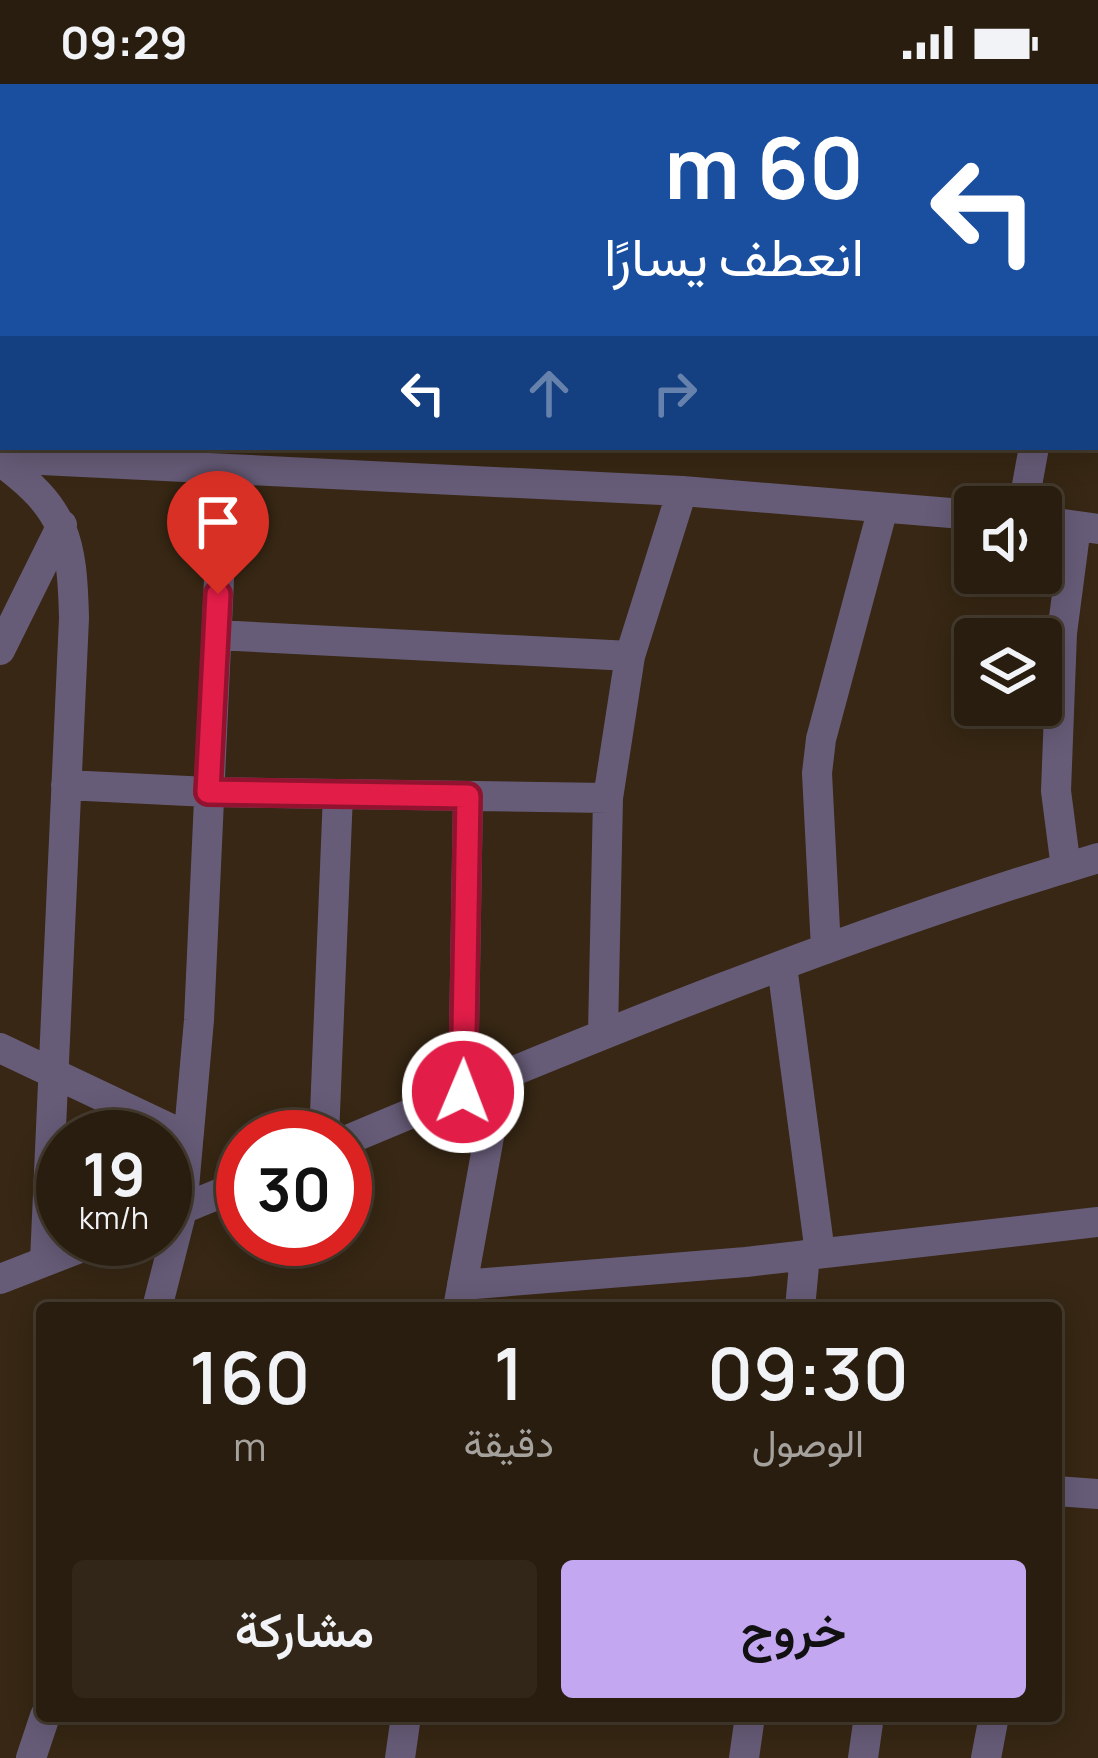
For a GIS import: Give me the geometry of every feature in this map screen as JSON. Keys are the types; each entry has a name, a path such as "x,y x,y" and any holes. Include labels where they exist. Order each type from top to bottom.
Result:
{"street":[{"path":"1027,486 1033,450"},
{"path":"0,459 682,491 954,513"},
{"path":"0,459 36,487 62,525 73,562 52,1110"},
{"path":"191,1110 199,1020 224,469"},
{"path":"603,1033 608,798 629,656 682,491"},
{"path":"826,950 819,756 883,508"},
{"path":"0,650 62,525"},
{"path":"1066,868 1056,791 1061,633 1087,527"},
{"path":"216,635 629,656"},
{"path":"67,784 208,792 608,798"},
{"path":"325,1110 338,794"},
{"path":"463,1092 468,796"},
{"path":"372,1130 603,1033 959,900 1098,858"},
{"path":"782,966 813,1254 801,1302"},
{"path":"0,1048 128,1110"},
{"path":"500,1076 460,1296 1098,1222"},
{"path":"0,1279 36,1265"},
{"path":"158,1302 164,1266"},
{"path":"1062,1491 1098,1494"},
{"path":"31,1758 43,1722"},
{"path":"400,1758 405,1722"},
{"path":"744,1758 749,1722"},
{"path":"862,1758 868,1722"},
{"path":"986,1758 993,1722"}],"route":[{"path":"218,594 208,792 468,796 463,1092"}]}
